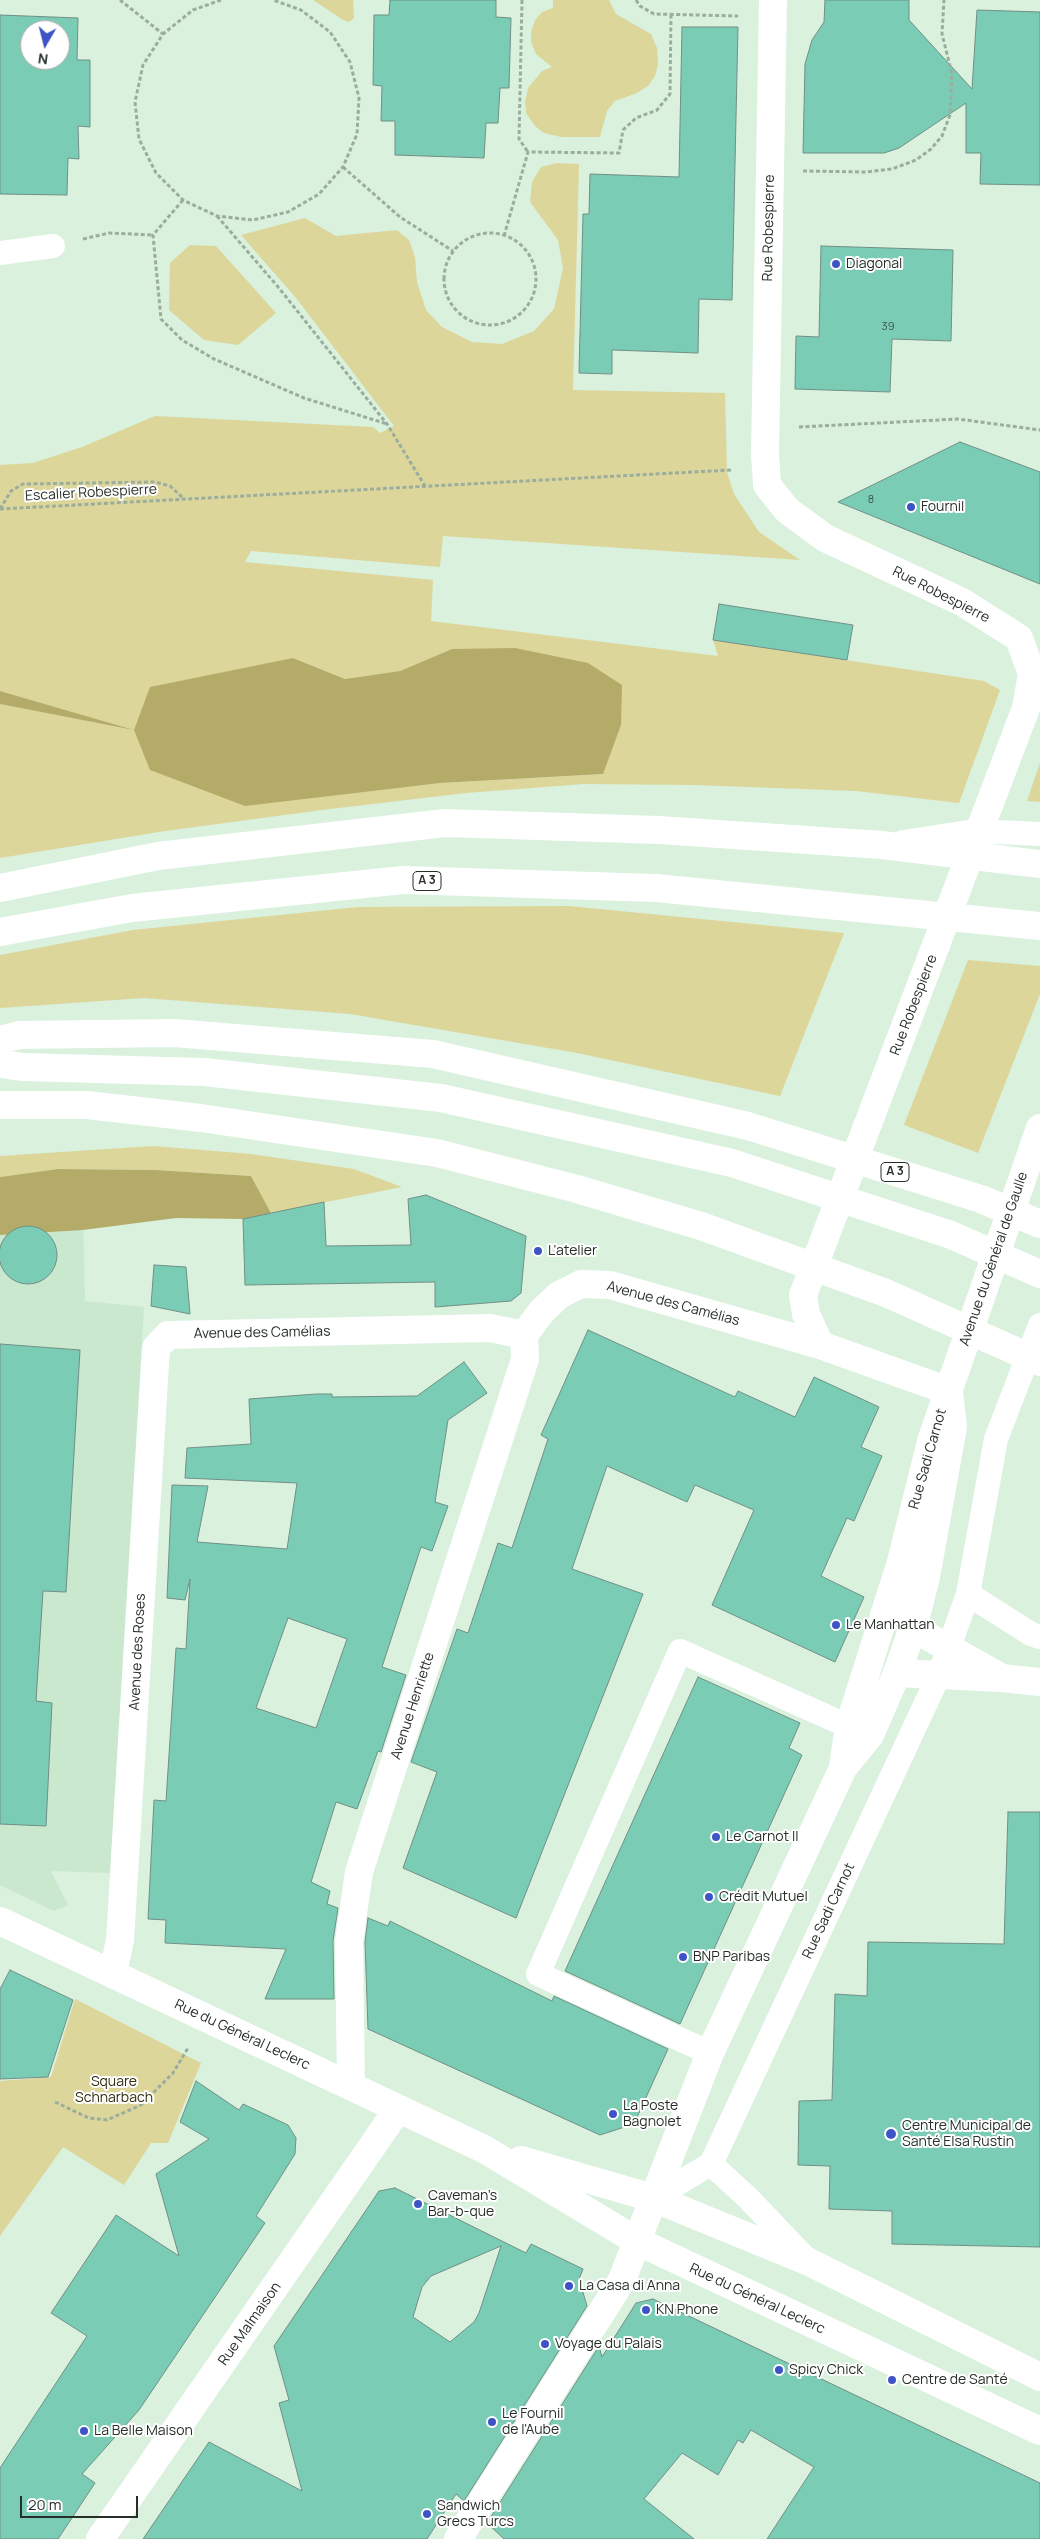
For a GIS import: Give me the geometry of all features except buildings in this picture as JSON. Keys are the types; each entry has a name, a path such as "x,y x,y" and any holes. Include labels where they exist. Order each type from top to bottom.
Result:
{"main road":[{"name":"Rue Robespierre","path":"773,0 765,454 767,484 787,510 825,538 962,602 1019,638 1032,674 1026,708 804,1295 806,1314 820,1345"},
{"path":"0,888 158,856 446,823 659,830 882,845 1040,864"},
{"name":"A 3","path":"0,932 132,908 404,880 656,888 1040,926"},
{"name":"A 3","path":"0,1040 19,1034 174,1032 433,1054 748,1126 981,1200 1040,1224"},
{"path":"0,1064 23,1068 204,1072 441,1098 732,1163 951,1236 1040,1274"},
{"path":"0,1106 87,1105 201,1118 436,1153 577,1189 701,1226 886,1293 1040,1362"},
{"name":"Avenue du Général de Gaulle","path":"949,1391 1040,1128"},
{"name":"Avenue des Camélias","path":"168,1335 490,1328 524,1335 559,1295 581,1284 610,1285 820,1345 949,1391"},
{"name":"Avenue des Roses","path":"114,1973 120,1940 156,1348 168,1335"},
{"name":"Avenue Henriette","path":"351,2086 349,1941 359,1872 525,1359 524,1335"},
{"name":"Rue Sadi Carnot","path":"458,2539 622,2280 710,2053 859,1731 932,1438 949,1391"},
{"name":"Rue Sadi Carnot","path":"859,1731 897,1673 913,1628 926,1577 953,1427 949,1391"},
{"path":"901,1562 913,1628 1002,1678"},
{"path":"897,1673 1002,1678 1040,1682"},
{"name":"Rue du Général Leclerc","path":"0,1921 114,1973 204,2019 484,2149 637,2241 1040,2431"},
{"name":"Rue Malmaison","path":"100,2539 398,2109"},
{"name":"Rue du Général Leclerc","path":"484,2149 654,2198 807,2261 1040,2377"}],"lane":[{"path":"0,253 53,246"},
{"path":"882,845 974,831 1040,834"},
{"path":"1040,1325 996,1439 968,1594 1031,1634 1040,1637"},
{"name":"Rue Sadi Carnot","path":"711,2164 939,1675 968,1594"},
{"path":"710,2053 538,1974 680,1651 859,1731"},
{"path":"654,2198 711,2164 748,2198 807,2261"}],"path":[{"path":"120,0 163,34"},
{"path":"221,0 193,10 163,34 143,65 135,102 139,139 156,173 183,200 217,216 253,220 288,212 319,194 343,167 357,134 359,98 350,62 330,32 301,10 273,0"},
{"path":"522,0 519,139 528,152"},
{"path":"636,0 640,6 654,14 731,16"},
{"path":"770,170 866,172 892,169 916,160 931,149 942,136 950,115 952,74 942,34 944,0"},
{"path":"528,152 618,153 623,130 636,118 657,110 670,94 671,15"},
{"path":"504,236 528,152"},
{"path":"343,167 400,217 453,251"},
{"path":"183,200 152,235 161,319 182,340 214,359 304,398 387,424"},
{"path":"217,216 291,303 387,424 425,486"},
{"path":"495,233 511,238 523,248 532,261 536,276 535,291 529,304 520,315 507,322 493,326 478,324 465,318 454,309 446,297 443,281 445,266 453,251 464,240 479,234 495,233"},
{"path":"109,234 152,235"},
{"path":"799,427 958,419 1040,430"},
{"name":"Escalier Robespierre","path":"0,509 727,472 765,454"},
{"path":"0,509 11,491 23,484 155,482 170,486 183,499"},
{"path":"55,2102 89,2118 107,2120 141,2105 173,2073 204,2019"}],"shaded area":[{"path":"515,648 588,663 622,685 621,725 603,774 440,783 245,806 150,770 134,730 150,687 293,658 345,679 400,671 452,649"},
{"path":"0,691 134,730 0,704"},
{"path":"58,1169 156,1170 251,1176 271,1213 243,1219 176,1218 83,1230 0,1235 0,1177"},
{"path":"0,1211 83,1211 85,1301 144,1307 110,1873 51,1871 68,1905 54,1911 0,1885"}],"green space":[{"path":"313,0 353,0 354,18 349,22 343,20"},
{"path":"553,0 609,0 616,14 651,34 657,48 658,64 655,76 648,86 637,93 615,101 607,111 600,137 561,137 544,133 535,126 526,113 525,102 528,88 542,71 552,67 536,54 531,42 531,32 535,20 542,12 553,8"},
{"path":"557,163 579,164 573,390 725,393 727,472 734,494 759,532 800,560 443,536 440,567 251,551 245,562 433,580 431,621 718,656 713,640 984,681 1000,690 959,803 856,791 693,785 584,784 466,793 322,810 165,831 0,858 0,704 126,728 0,691 0,465 33,463 82,447 155,416 373,427 380,433 394,426 296,298 241,235 305,218 336,236 397,230 409,240 415,257 417,282 426,310 442,327 472,342 502,344 534,331 554,309 563,268 558,240 530,202 532,182 541,167","holes":["452,649 603,774 440,783 293,658 345,679 400,671"]},
{"path":"190,245 216,246 276,313 238,345 204,340 169,310 170,263"},
{"path":"1040,763 1040,802 1027,801"},
{"path":"569,906 844,933 780,1096 577,1053 350,1014 144,998 0,1008 0,955 133,930 358,907"},
{"path":"968,960 1040,966 1040,994 978,1153 904,1125"},
{"path":"153,1146 251,1154 354,1169 402,1187 271,1213 251,1176 156,1170 58,1169 0,1177 0,1156"},
{"name":"Square Schnarbach","path":"75,1999 201,2063 168,2143 151,2143 124,2185 63,2147 0,2236 0,2081 51,2077"}],"place":[{"name":"Diagonal","path":"836,264"},
{"name":"Fournil","path":"911,507"},
{"name":"L'atelier","path":"538,1251"},
{"name":"Le Manhattan","path":"836,1625"},
{"name":"Le Carnot II","path":"716,1837"},
{"name":"Crédit Mutuel","path":"709,1897"},
{"name":"BNP Paribas","path":"683,1957"},
{"name":"La Poste Bagnolet","path":"613,2114"},
{"name":"Centre Municipal de Santé Elsa Rustin","path":"891,2134"},
{"name":"Caveman’s Bar-b-que","path":"418,2204"},
{"name":"La Casa di Anna","path":"569,2286"},
{"name":"KN Phone","path":"646,2310"},
{"name":"Voyage du Palais","path":"545,2344"},
{"name":"Spicy Chick","path":"779,2370"},
{"name":"Centre de Santé","path":"892,2380"},
{"name":"Le Fournil de l'Aube","path":"492,2422"},
{"name":"La Belle Maison","path":"84,2431"},
{"name":"Sandwich Grecs Turcs","path":"427,2514"}]}
